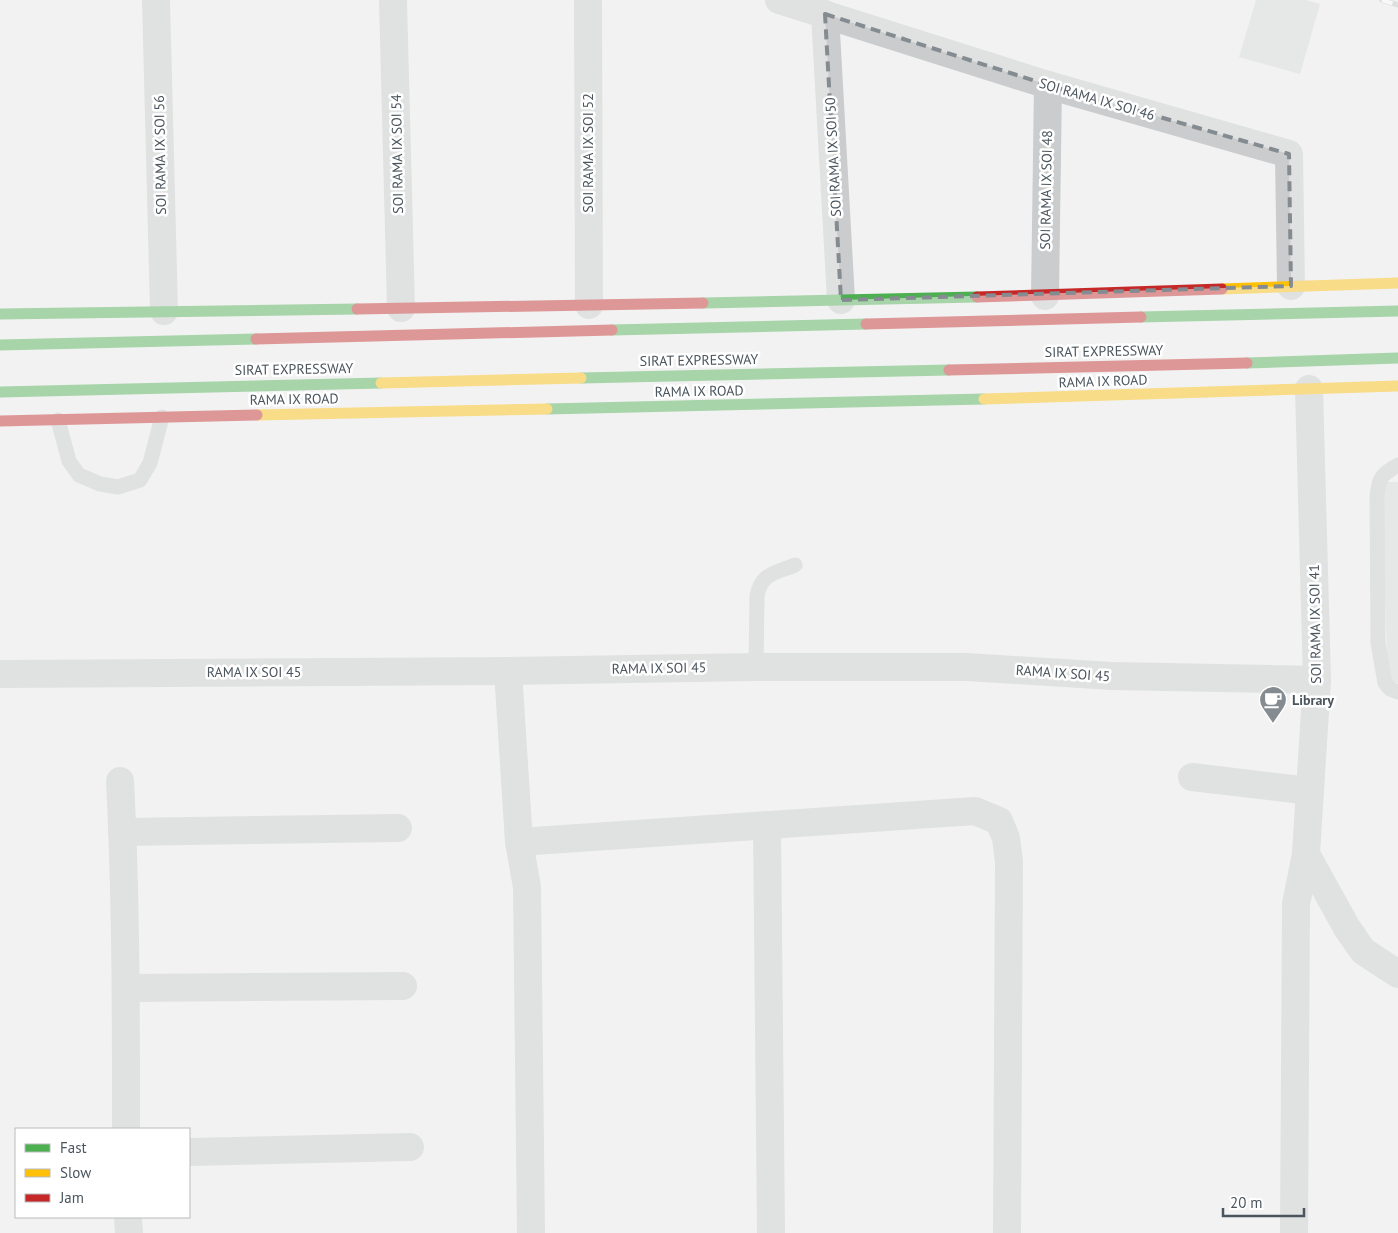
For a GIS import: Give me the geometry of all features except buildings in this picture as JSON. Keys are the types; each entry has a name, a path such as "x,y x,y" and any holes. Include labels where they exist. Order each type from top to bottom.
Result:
{"main road":[{"path":"0,314 1045,296 1398,283"},
{"path":"0,345 1398,311"},
{"name":"SIRAT EXPRESSWAY","path":"0,392 1398,358"},
{"name":"RAMA IX ROAD","path":"0,421 1032,399 1398,386"}],"street":[{"name":"SOI RAMA IX SOI 56","path":"156,0 164,311"},
{"name":"SOI RAMA IX SOI 54","path":"393,0 401,308"},
{"name":"SOI RAMA IX SOI 52","path":"588,0 589,305"},
{"name":"SOI RAMA IX SOI 46","path":"779,0 1048,85 1289,154 1291,286"},
{"name":"SOI RAMA IX SOI 50","path":"825,14 841,300"},
{"name":"SOI RAMA IX SOI 48","path":"1045,296 1048,85"},
{"name":"SOI RAMA IX SOI 41","path":"1294,1233 1296,904 1306,854 1317,680 1309,389"},
{"name":"RAMA IX SOI 45","path":"0,674 756,666 967,667 1112,676 1317,680"},
{"path":"508,670 519,842 527,887 531,1233"},
{"path":"1192,777 1310,791"},
{"path":"120,781 126,988 126,1128"},
{"path":"519,842 975,811 999,821 1006,838 1009,862 1007,1233"},
{"path":"767,825 771,1233"},
{"path":"122,832 398,828"},
{"path":"1306,854 1347,928 1363,951 1398,974"},
{"path":"126,988 403,986"},
{"path":"190,1152 410,1147"},
{"path":"128,1218 129,1233"}],"lane":[{"path":"58,420 69,461 79,475 100,484 118,487 140,480 150,463 162,417"},
{"path":"1398,465 1384,473 1378,482 1377,496 1378,643 1385,683 1390,689 1398,692"},
{"path":"756,666 757,596 759,586 765,578 795,565"}],"highlighted area":[{"path":"825,14 1048,85 1289,154 1291,286 841,300"}],"railway":[{"path":"1382,0 1398,5"}],"traffic: fast":[{"path":"703,303 977,297"},
{"path":"0,314 357,309"},
{"path":"1141,317 1398,311"},
{"path":"612,330 866,324"},
{"path":"0,345 256,339"},
{"path":"1247,363 1398,358"},
{"path":"581,378 949,370"},
{"path":"0,392 381,383"},
{"path":"547,409 984,399"}],"traffic: slow":[{"path":"1222,289 1398,283"},
{"path":"381,383 581,378"},
{"path":"984,399 1398,386"},
{"path":"257,415 547,409"}],"traffic: jam":[{"path":"977,297 1222,289"},
{"path":"357,309 703,303"},
{"path":"866,324 1141,317"},
{"path":"256,339 612,330"},
{"path":"949,370 1247,363"},
{"path":"0,421 257,415"}],"place":[{"name":"Library","path":"1273,724"}]}
